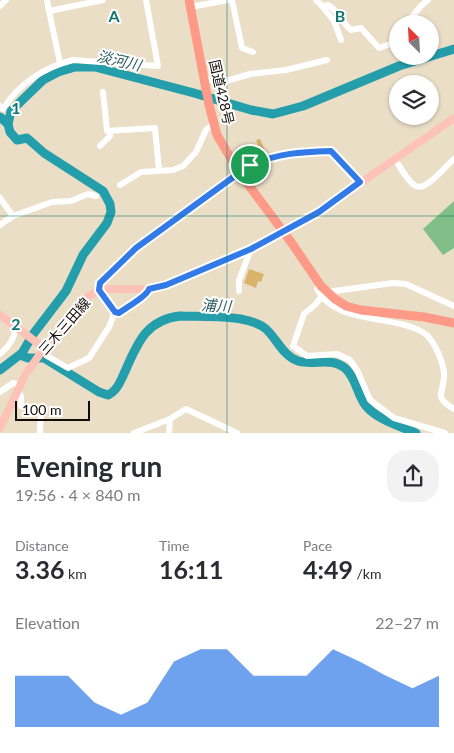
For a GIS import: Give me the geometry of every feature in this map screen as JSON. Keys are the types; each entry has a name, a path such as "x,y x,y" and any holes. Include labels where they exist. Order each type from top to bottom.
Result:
{"highway":[{"name":"国道428号","path":"189,3 209,105 218,135 240,172 323,292 346,306 354,308 454,323"}],"main road":[{"name":"三木三田線","path":"0,428 18,388 34,361 83,300 99,290 116,288 149,289 166,285 251,249 319,212 454,118"},
{"path":"0,315 42,349"}],"street":[{"path":"0,6 6,0"},
{"path":"47,0 60,63"},
{"path":"49,11 103,0"},
{"path":"0,106 4,108 11,97 40,72 60,63 73,60 158,66 146,0"},
{"path":"189,3 228,0"},
{"path":"232,0 242,48 253,52"},
{"path":"316,0 334,21 341,40"},
{"path":"414,15 428,0"},
{"path":"322,6 328,5 336,10 351,30 361,28 379,48 389,44"},
{"path":"204,80 223,82 250,74 286,70 327,60"},
{"path":"103,92 107,131 155,128 158,171"},
{"path":"120,185 141,172 173,170 183,166 196,152 206,130 214,124"},
{"path":"100,146 110,136 110,131"},
{"path":"115,312 99,290 100,283 136,248 250,165 268,158 294,152 331,151 360,182"},
{"path":"395,159 412,183 415,186 421,187 428,184 454,159"},
{"path":"0,225 13,216 52,202 71,201 88,194 96,196"},
{"path":"0,198 13,216"},
{"path":"239,292 239,280 251,249"},
{"path":"323,292 393,283 406,284 454,306"},
{"path":"115,312 119,313 147,294 149,289"},
{"path":"323,292 339,309 362,316 412,326 427,334 438,352 445,375 442,396 444,402 454,409"},
{"path":"323,292 316,304 304,314 293,346 307,356 337,354 350,360 357,370 370,400 394,418 445,433"},
{"path":"42,349 47,356 68,368 89,358 115,312"},
{"path":"0,354 9,345 18,330"},
{"path":"0,392 13,383 18,388 21,396 21,406 41,409 40,433"},
{"path":"134,433 170,419 186,409 237,433"},
{"path":"170,419 170,433"}],"green space":[{"path":"454,201 454,248 443,255 423,229"}],"building":[{"path":"260,139 266,153 252,158 251,155 243,158 240,149 245,147 246,150 258,145 256,140"},
{"path":"249,269 264,274 261,282 258,281 256,288 244,283"}],"waterway":[{"name":"淡河川","path":"0,370 22,353 34,333 66,291 83,255 107,223 111,212 110,204 103,191 44,153 27,138 17,140 10,132 8,124 11,111 43,80 58,72 75,67 95,67 251,110 273,114 303,106 399,66 454,49"},
{"path":"0,117 8,124"},
{"name":"浦川","path":"20,355 28,358 44,358 99,392 108,395 118,386 142,337 157,323 180,316 249,321 266,329 293,359 310,363 329,362 341,365 350,373 363,402 371,411 390,422 416,433"}],"route":[{"path":"331,151 360,182 319,212 251,249 166,285 149,289 147,294 119,313 115,312 99,290 100,283 136,248 250,165 268,158 294,152 331,151"}]}
